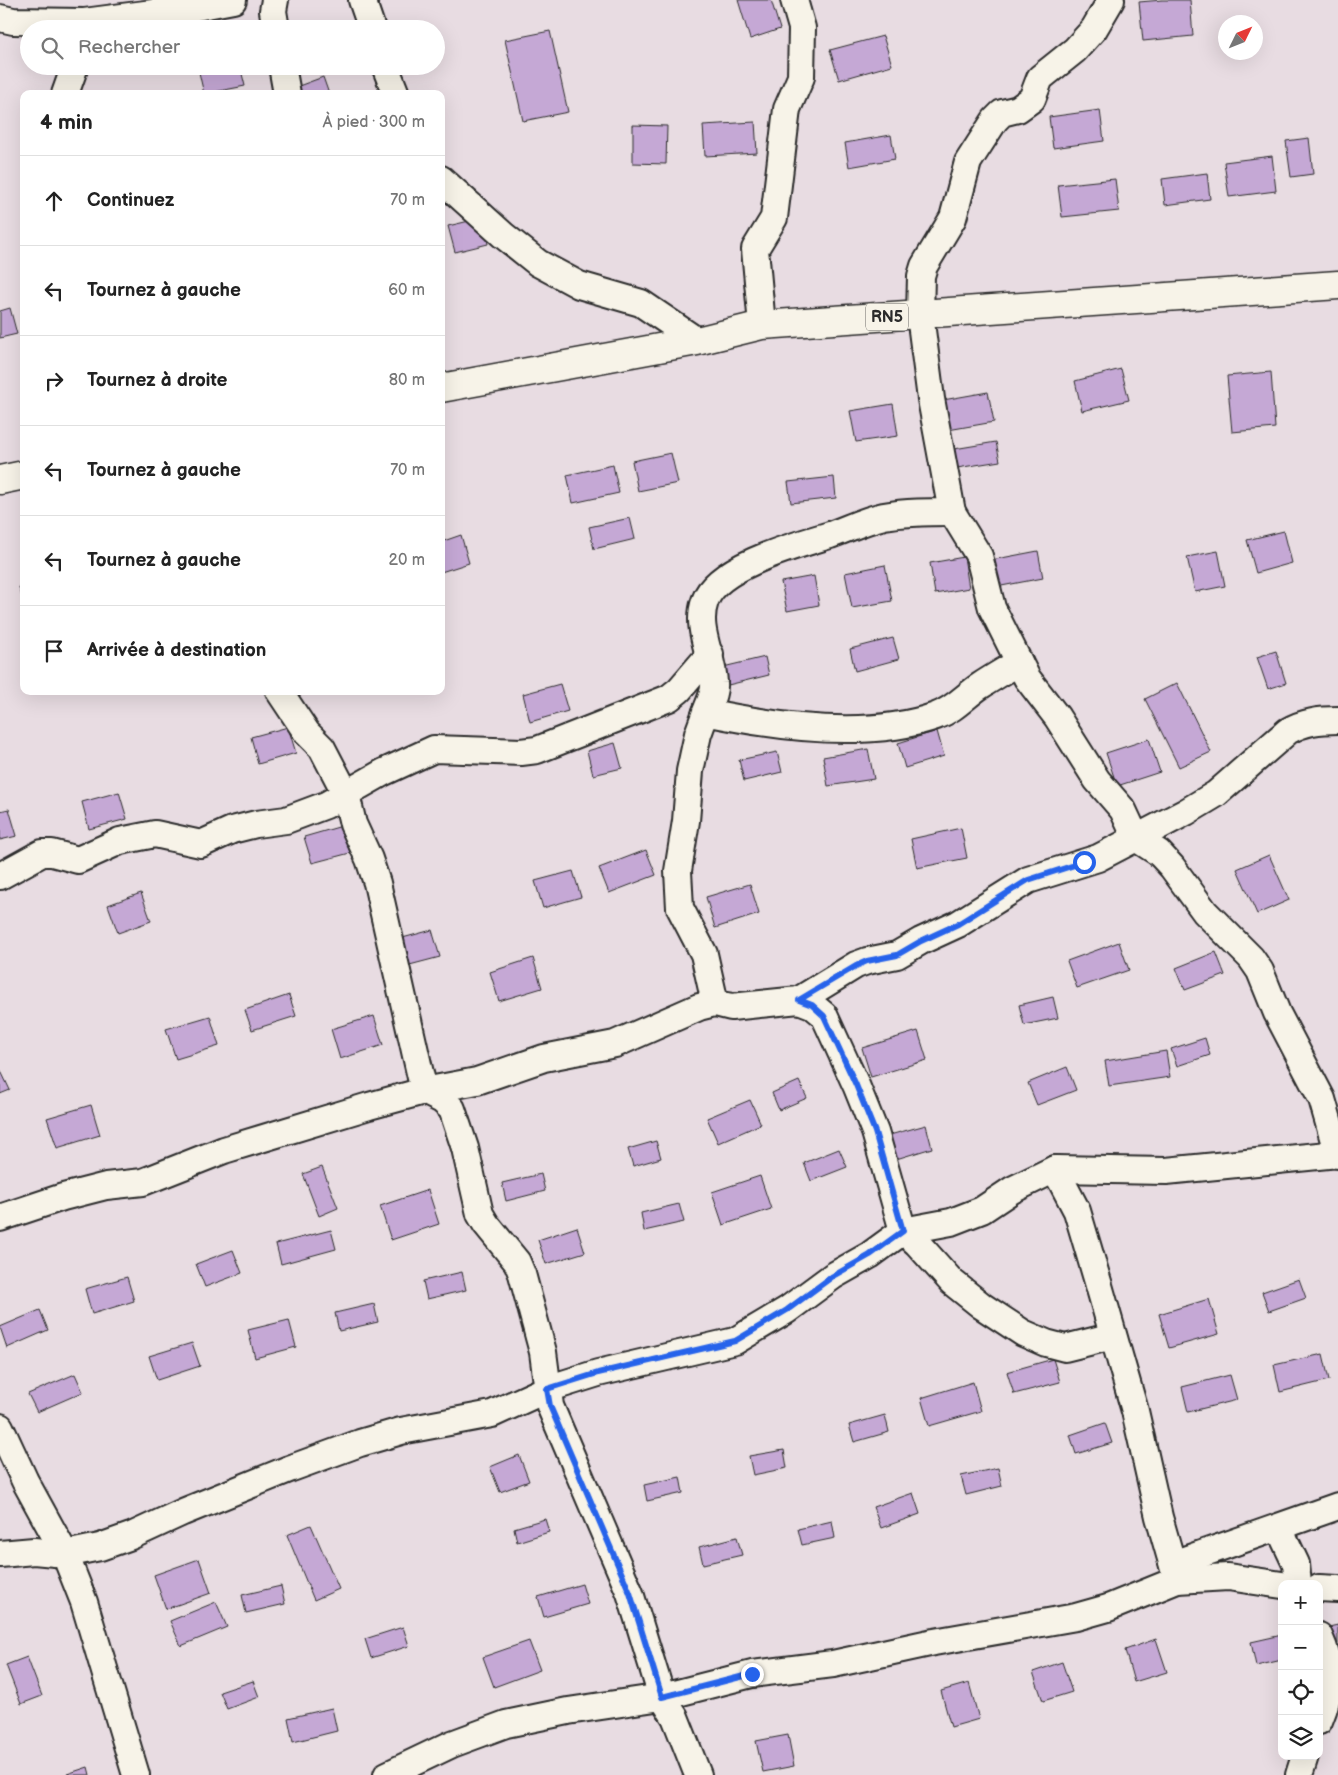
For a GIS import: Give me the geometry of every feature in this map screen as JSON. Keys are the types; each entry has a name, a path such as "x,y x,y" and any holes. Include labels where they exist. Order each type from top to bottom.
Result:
{"highway":[{"name":"RN5","path":"445,387 698,341 762,325 920,315 1208,292 1338,285"},
{"path":"0,480 20,476"}],"street":[{"path":"115,20 233,0"},
{"path":"274,20 273,11 275,0"},
{"path":"362,0 369,20"},
{"path":"762,325 755,249 774,218 787,109 801,77 802,28 794,0"},
{"path":"0,1554 34,1551 65,1554 100,1547 131,1536 263,1479 360,1443 401,1431 492,1414 547,1389 598,1373 735,1341 787,1310 833,1276 870,1255 903,1231 951,1222 982,1210 1012,1190 1055,1169 1175,1170 1338,1155 1322,1099 1277,1013 1260,971 1251,958 1205,912 1172,867 1159,853 1136,838 1123,810 1097,780 1057,717 1026,678 992,608 979,556 952,512 930,399 920,315 921,276 924,266 953,218 968,162 975,150 1002,113 1018,109 1032,99 1040,78 1075,50 1094,29 1110,0"},
{"path":"0,18 20,21"},
{"path":"66,90 72,75"},
{"path":"284,75 286,90"},
{"path":"389,75 394,90"},
{"path":"445,183 502,235 538,263 579,285 641,303 698,341"},
{"path":"715,1003 704,954 680,908 678,871 686,821 690,771 698,734 714,684 710,654 703,636 702,618 705,600 714,587 725,578 779,550 882,517 920,512 952,512"},
{"path":"0,876 42,853 52,853 78,860 120,841 155,834 201,844 232,830 256,824 286,820 326,805 401,763 434,749 521,752 537,750 669,698 679,690 710,654"},
{"path":"706,712 733,718 846,730 888,726 937,716 954,708 978,687 1019,662"},
{"path":"282,695 307,732 322,748 346,794 353,824 369,859 377,883 424,1091"},
{"path":"0,1218 62,1197 106,1186 143,1182 224,1150 424,1091 477,1082 544,1058 615,1044 699,1007 715,1003 731,1007 799,1000 856,966 867,961 897,955 921,941 958,924 1028,880 1098,858 1216,794 1288,731 1313,722 1338,720"},
{"path":"799,1000 812,1005 824,1016 856,1085 875,1132 903,1231 952,1282 988,1311 1023,1333 1046,1343 1065,1348 1113,1336"},
{"path":"424,1091 442,1100 452,1108 465,1148 480,1214 516,1262 522,1274 536,1319 550,1406 630,1593 662,1697 675,1717 698,1775"},
{"path":"1055,1169 1076,1211 1135,1411 1159,1517 1175,1572"},
{"path":"0,1427 25,1481 65,1554 84,1602 136,1775"},
{"path":"387,1775 452,1744 506,1724 568,1711 662,1697 752,1674 833,1664 934,1642 1076,1617 1108,1608 1175,1572 1279,1528 1338,1506"},
{"path":"1279,1528 1296,1564 1298,1580"},
{"path":"1175,1572 1278,1584"},
{"path":"1323,1588 1338,1588"},
{"path":"1322,1715 1330,1673 1323,1649"},
{"path":"1299,1775 1304,1760"}],"building":[{"path":"738,0 771,0 780,29 750,39"},
{"path":"1190,0 1193,36 1143,41 1139,2"},
{"path":"550,31 568,112 523,121 505,40"},
{"path":"883,36 892,65 839,80 830,50"},
{"path":"200,75 242,75 245,86 224,90 203,90"},
{"path":"323,77 328,90 288,90"},
{"path":"1100,110 1104,141 1053,148 1049,117"},
{"path":"755,122 757,153 705,156 703,125"},
{"path":"633,125 667,126 666,164 633,163"},
{"path":"891,135 895,159 849,167 845,143"},
{"path":"1309,138 1313,174 1291,177 1286,141"},
{"path":"1272,156 1276,191 1229,197 1224,162"},
{"path":"1207,173 1210,199 1165,205 1162,179"},
{"path":"1115,179 1119,211 1062,217 1058,185"},
{"path":"482,218 488,244 455,252 448,226"},
{"path":"10,308 17,334 0,338 0,311"},
{"path":"1121,369 1129,400 1082,411 1075,381"},
{"path":"1271,372 1275,428 1232,432 1227,376"},
{"path":"988,392 994,422 948,430 943,400"},
{"path":"893,404 898,436 856,442 850,411"},
{"path":"996,442 1000,461 957,468 954,449"},
{"path":"671,453 678,483 638,491 632,461"},
{"path":"613,465 619,493 573,503 567,475"},
{"path":"834,477 836,498 791,503 788,482"},
{"path":"630,518 635,539 594,549 589,527"},
{"path":"1284,531 1292,563 1256,573 1247,540"},
{"path":"461,535 469,563 445,571 445,541"},
{"path":"1038,551 1043,578 991,588 986,561"},
{"path":"1218,551 1225,586 1195,592 1187,557"},
{"path":"964,557 969,588 935,594 930,563"},
{"path":"885,565 892,601 852,608 845,573"},
{"path":"814,576 819,605 787,611 781,582"},
{"path":"893,638 899,659 855,671 850,649"},
{"path":"1276,651 1286,683 1268,689 1257,657"},
{"path":"765,657 769,675 724,686 719,668"},
{"path":"1177,683 1211,752 1179,767 1145,699"},
{"path":"560,684 568,711 530,722 523,694"},
{"path":"288,727 296,753 258,764 251,737"},
{"path":"937,731 944,756 905,768 898,743"},
{"path":"1149,739 1160,772 1117,786 1106,753"},
{"path":"615,743 622,768 593,775 587,751"},
{"path":"868,749 874,779 828,786 823,757"},
{"path":"777,752 782,772 744,781 739,760"},
{"path":"119,792 127,819 89,829 82,802"},
{"path":"9,809 17,836 0,840 0,811"},
{"path":"342,826 350,853 312,863 304,837"},
{"path":"961,828 967,858 917,868 911,839"},
{"path":"646,850 656,875 609,893 599,868"},
{"path":"1269,855 1289,900 1257,914 1237,869"},
{"path":"573,871 581,897 543,908 535,881"},
{"path":"750,884 759,914 715,928 706,897"},
{"path":"141,893 151,921 118,933 108,905"},
{"path":"432,930 440,957 402,967 395,940"},
{"path":"1119,942 1129,970 1077,988 1067,961"},
{"path":"1216,952 1225,975 1185,990 1176,968"},
{"path":"533,958 542,988 499,1001 490,972"},
{"path":"289,995 296,1016 252,1030 245,1010"},
{"path":"1053,997 1058,1018 1024,1025 1019,1005"},
{"path":"210,1016 219,1046 176,1059 166,1029"},
{"path":"374,1016 383,1045 340,1059 331,1029"},
{"path":"918,1031 927,1060 871,1077 862,1048"},
{"path":"1205,1038 1210,1055 1177,1066 1171,1049"},
{"path":"1166,1051 1170,1077 1109,1086 1105,1061"},
{"path":"1067,1067 1076,1090 1037,1105 1028,1083"},
{"path":"0,1069 10,1090 0,1094"},
{"path":"799,1081 807,1098 779,1110 772,1093"},
{"path":"750,1100 761,1124 718,1143 707,1118"},
{"path":"91,1105 100,1135 57,1148 47,1118"},
{"path":"926,1125 932,1148 893,1160 886,1136"},
{"path":"656,1141 661,1158 633,1166 628,1149"},
{"path":"839,1149 847,1167 811,1181 804,1163"},
{"path":"322,1167 338,1208 319,1216 303,1174"},
{"path":"541,1174 545,1191 506,1201 502,1183"},
{"path":"760,1176 771,1209 723,1225 712,1192"},
{"path":"428,1190 439,1224 391,1240 380,1206"},
{"path":"679,1204 684,1222 644,1231 641,1213"},
{"path":"577,1227 585,1252 546,1264 538,1240"},
{"path":"331,1230 336,1249 281,1264 276,1244"},
{"path":"233,1250 242,1273 205,1287 196,1264"},
{"path":"462,1272 466,1290 427,1299 423,1281"},
{"path":"127,1277 134,1301 92,1314 85,1289"},
{"path":"1299,1279 1306,1298 1269,1311 1262,1292"},
{"path":"1209,1299 1219,1334 1169,1348 1159,1314"},
{"path":"374,1304 378,1322 339,1331 335,1313"},
{"path":"40,1310 48,1330 7,1348 0,1327"},
{"path":"289,1320 296,1347 255,1358 248,1330"},
{"path":"192,1343 200,1366 157,1380 149,1356"},
{"path":"1323,1354 1329,1380 1280,1392 1274,1365"},
{"path":"1053,1359 1060,1382 1014,1394 1007,1372"},
{"path":"75,1374 83,1392 37,1412 28,1394"},
{"path":"1230,1375 1237,1400 1188,1412 1182,1387"},
{"path":"973,1382 981,1411 929,1426 921,1398"},
{"path":"885,1415 889,1432 854,1442 849,1425"},
{"path":"1105,1423 1112,1443 1076,1454 1070,1435"},
{"path":"784,1450 787,1468 753,1475 749,1456"},
{"path":"519,1455 529,1481 500,1492 490,1467"},
{"path":"998,1468 1002,1486 966,1495 961,1476"},
{"path":"680,1477 683,1493 647,1501 644,1485"},
{"path":"913,1493 920,1514 881,1528 873,1507"},
{"path":"545,1519 549,1532 517,1542 514,1528"},
{"path":"832,1521 835,1538 802,1545 798,1529"},
{"path":"311,1525 339,1589 314,1600 287,1535"},
{"path":"737,1537 742,1555 703,1564 699,1547"},
{"path":"199,1559 211,1593 166,1609 154,1575"},
{"path":"582,1584 588,1604 544,1617 538,1597"},
{"path":"281,1586 285,1604 246,1613 242,1595"},
{"path":"216,1602 227,1627 181,1646 170,1621"},
{"path":"1338,1625 1338,1644 1328,1646 1324,1628"},
{"path":"403,1627 409,1646 371,1658 365,1639"},
{"path":"1278,1636 1278,1661 1256,1666 1251,1642"},
{"path":"1156,1639 1167,1672 1134,1682 1125,1650"},
{"path":"529,1641 540,1670 494,1687 483,1657"},
{"path":"27,1657 42,1696 21,1704 6,1665"},
{"path":"1062,1662 1072,1692 1043,1701 1033,1672"},
{"path":"253,1681 259,1697 227,1709 220,1692"},
{"path":"969,1683 979,1719 951,1727 941,1691"},
{"path":"332,1708 337,1731 293,1742 288,1718"},
{"path":"788,1735 794,1766 763,1772 756,1741"},
{"path":"88,1767 90,1775 64,1775"}],"route":[{"path":"752,1674 662,1697 630,1593 550,1406 547,1389 598,1373 671,1358 735,1341 787,1310 833,1276 870,1255 903,1231 875,1132 856,1085 824,1016 819,1009 799,1000 856,966 885,956 897,955 921,941 958,924 1028,880 1084,862"}]}
